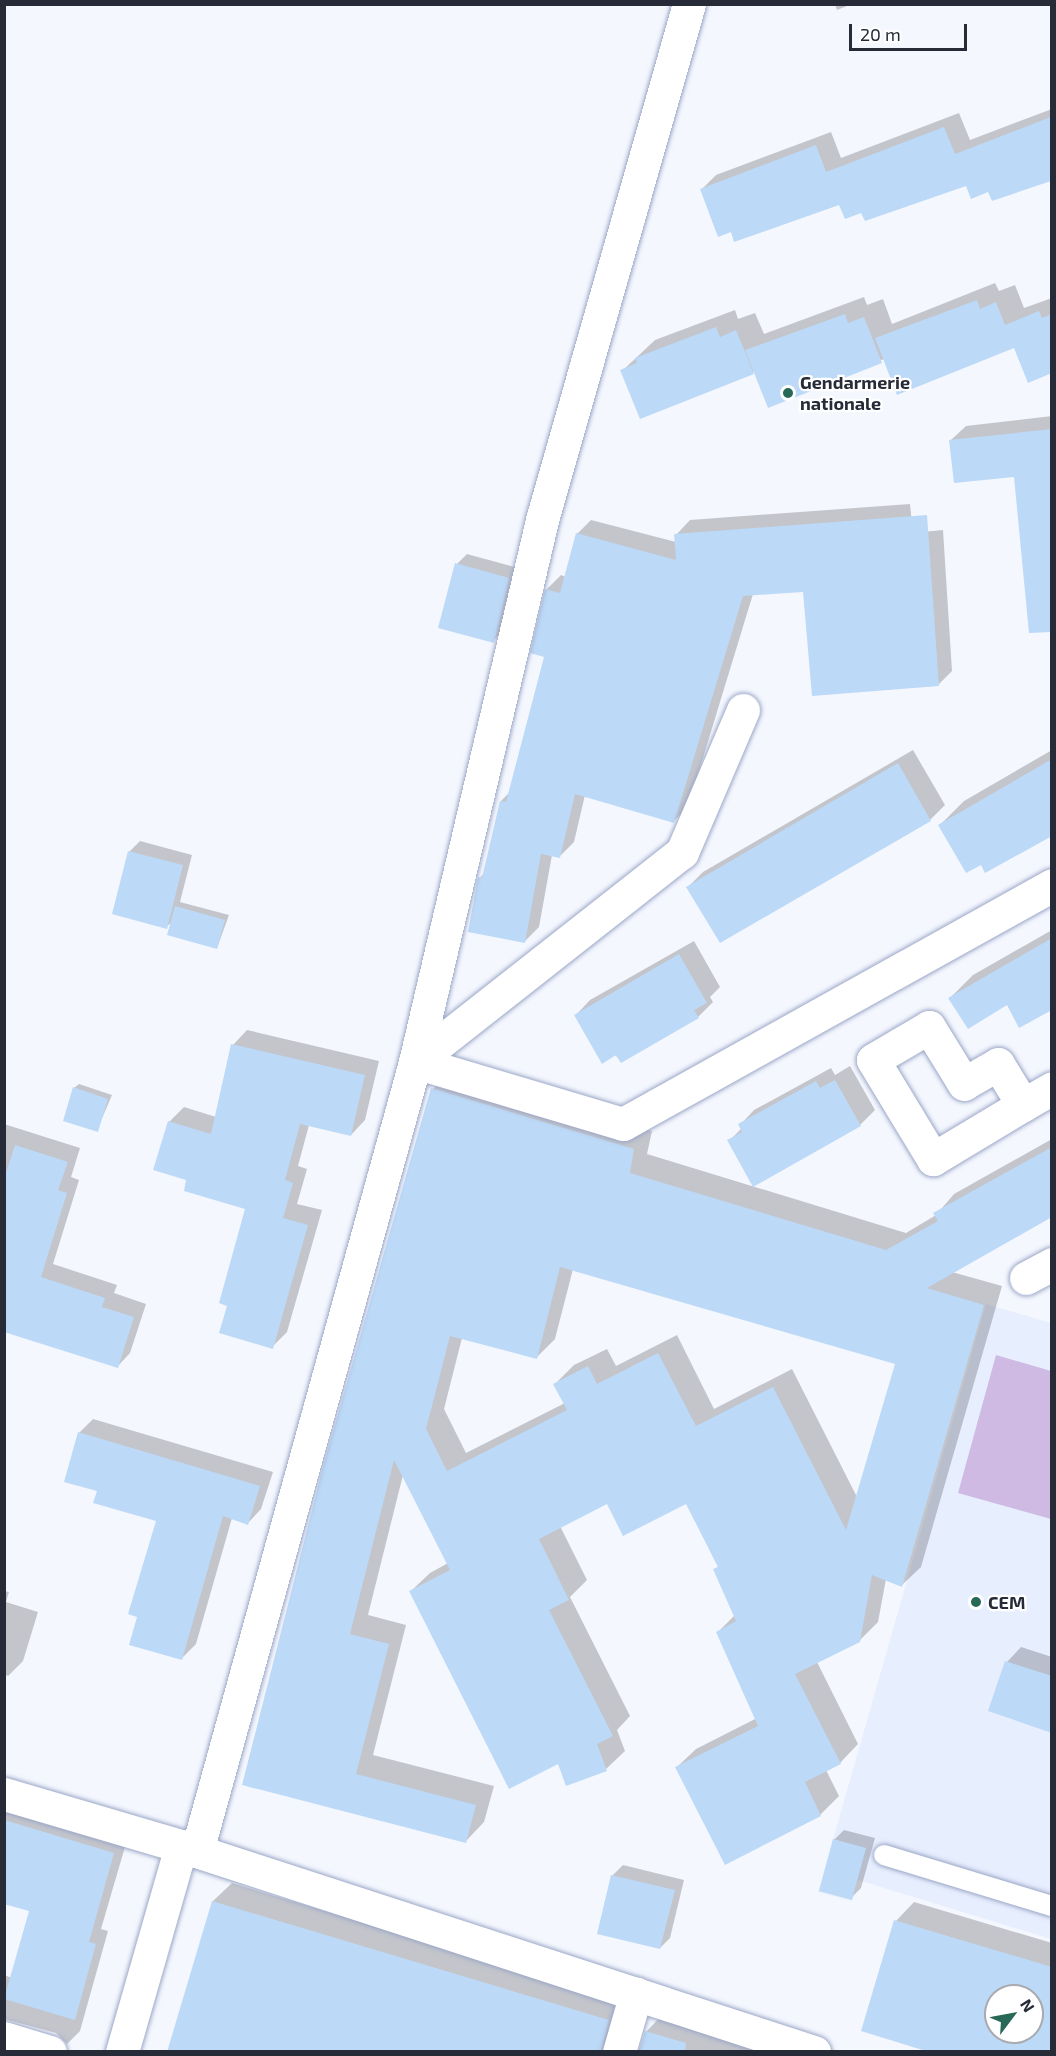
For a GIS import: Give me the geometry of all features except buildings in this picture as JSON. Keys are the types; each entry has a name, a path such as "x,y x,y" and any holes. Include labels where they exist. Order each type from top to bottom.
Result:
{"street":[{"path":"122,2052 189,1849 415,1062 542,520 689,4"},
{"path":"415,1062 682,852 743,710"},
{"path":"415,1062 623,1124 1052,885"},
{"path":"1023,1105 998,1064 964,1084 929,1027 873,1060 933,1159 1052,1088"},
{"path":"4,1794 189,1849 814,2052"},
{"path":"619,2052 636,1994"},
{"path":"4,2038 50,2052"}],"lane":[{"path":"884,1855 1052,1906"}],"shaded area":[{"name":"CEM","path":"986,1304 1051,1323 1051,1939 858,1880 852,1901 818,1892"},
{"path":"996,1355 1051,1371 1051,1519 958,1493"}],"place":[{"name":"Gendarmerie nationale","path":"788,393"},
{"name":"CEM","path":"976,1602"}]}
